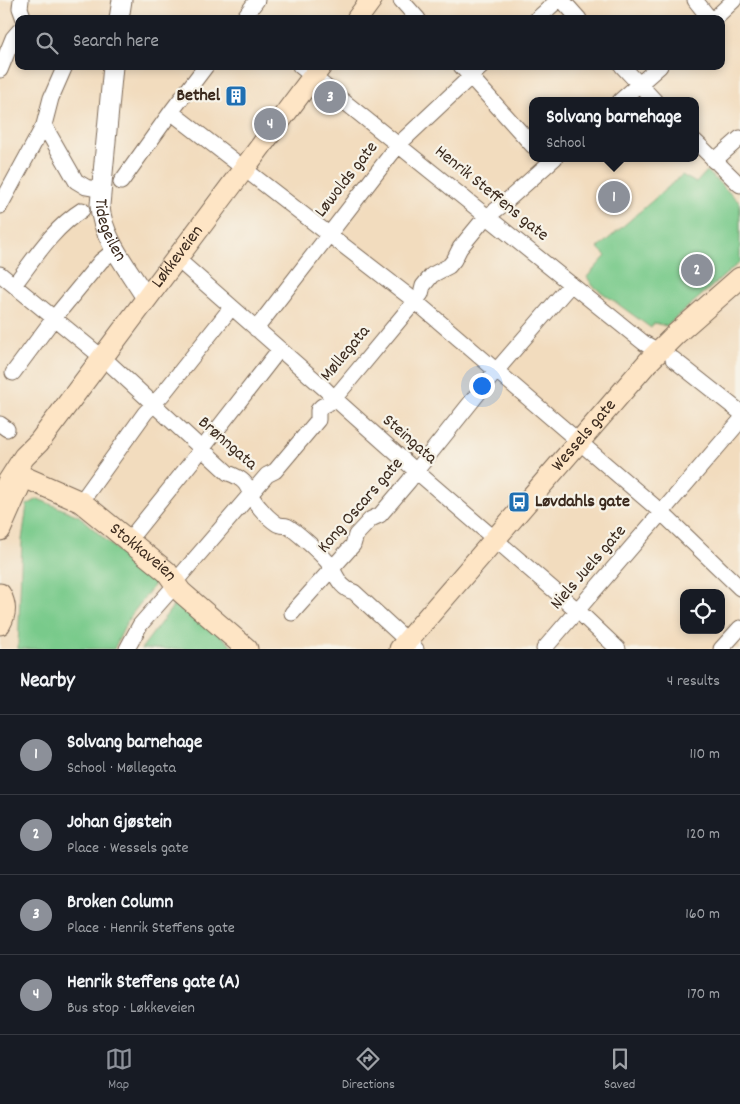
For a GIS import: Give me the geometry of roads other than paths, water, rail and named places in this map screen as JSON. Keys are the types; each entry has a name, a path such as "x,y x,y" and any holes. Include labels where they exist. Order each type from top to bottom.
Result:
{"main road":[{"path":"360,15 371,0"},
{"name":"Løkkeveien","path":"0,500 8,482 24,457 36,446 244,168 311,70"},
{"name":"Wessels gate","path":"407,646 579,441 740,278"},
{"name":"Løkkeveien","path":"0,530 31,463 36,446"},
{"name":"Stokkaveien","path":"24,477 81,502 167,572 181,592 247,649"},
{"path":"0,594 5,607 4,616 0,624"}],"street":[{"path":"21,0 20,8 23,15"},
{"path":"120,15 122,0"},
{"path":"246,15 257,0"},
{"path":"401,0 414,15"},
{"path":"542,15 560,0 575,15"},
{"path":"695,0 708,15"},
{"path":"717,15 734,0"},
{"path":"0,70 15,36"},
{"path":"0,206 44,125 51,98 63,70"},
{"path":"102,190 113,70"},
{"path":"121,182 203,70"},
{"name":"Henrik Steffens gate","path":"311,70 650,348 666,355 740,412"},
{"path":"626,70 651,97"},
{"path":"624,97 655,70"},
{"path":"466,71 529,142"},
{"name":"Løwolds gate","path":"256,329 399,144 466,71"},
{"path":"171,112 415,301 662,512 740,588"},
{"name":"Tidegeilen","path":"44,125 76,181 86,187 102,190 101,218 105,228 146,298"},
{"path":"714,160 740,138"},
{"path":"699,145 740,185"},
{"name":"Møllegata","path":"126,649 140,625 170,591 175,582 267,475 275,471 318,420 318,410 334,398 421,294 423,286 432,275 449,266 460,248 488,216 547,162"},
{"path":"14,285 69,218 82,210"},
{"path":"14,373 54,318 101,261 116,249"},
{"name":"Steingata","path":"176,258 416,471 577,610 618,649"},
{"name":"Brønngata","path":"0,274 102,358 228,473 246,482 258,507 278,525 287,526 326,560 336,580 348,591 354,592 407,646"},
{"name":"Kong Oscars gate","path":"292,613 353,545 356,535 371,518 380,514 410,481 496,371 571,284"},
{"path":"81,502 154,404 232,308"},
{"path":"128,541 279,350"},
{"name":"Niels Juels gate","path":"544,649 740,421"},
{"path":"721,649 740,628"}],"place":[{"name":"Bethel","path":"236,96"},
{"name":"Broken Column","path":"330,97"},
{"name":"Henrik Steffens gate (A)","path":"270,124"},
{"name":"Solvang barnehage","path":"614,197"},
{"name":"Johan Gjøstein","path":"697,270"},
{"name":"Løvdahls gate","path":"519,502"}]}
